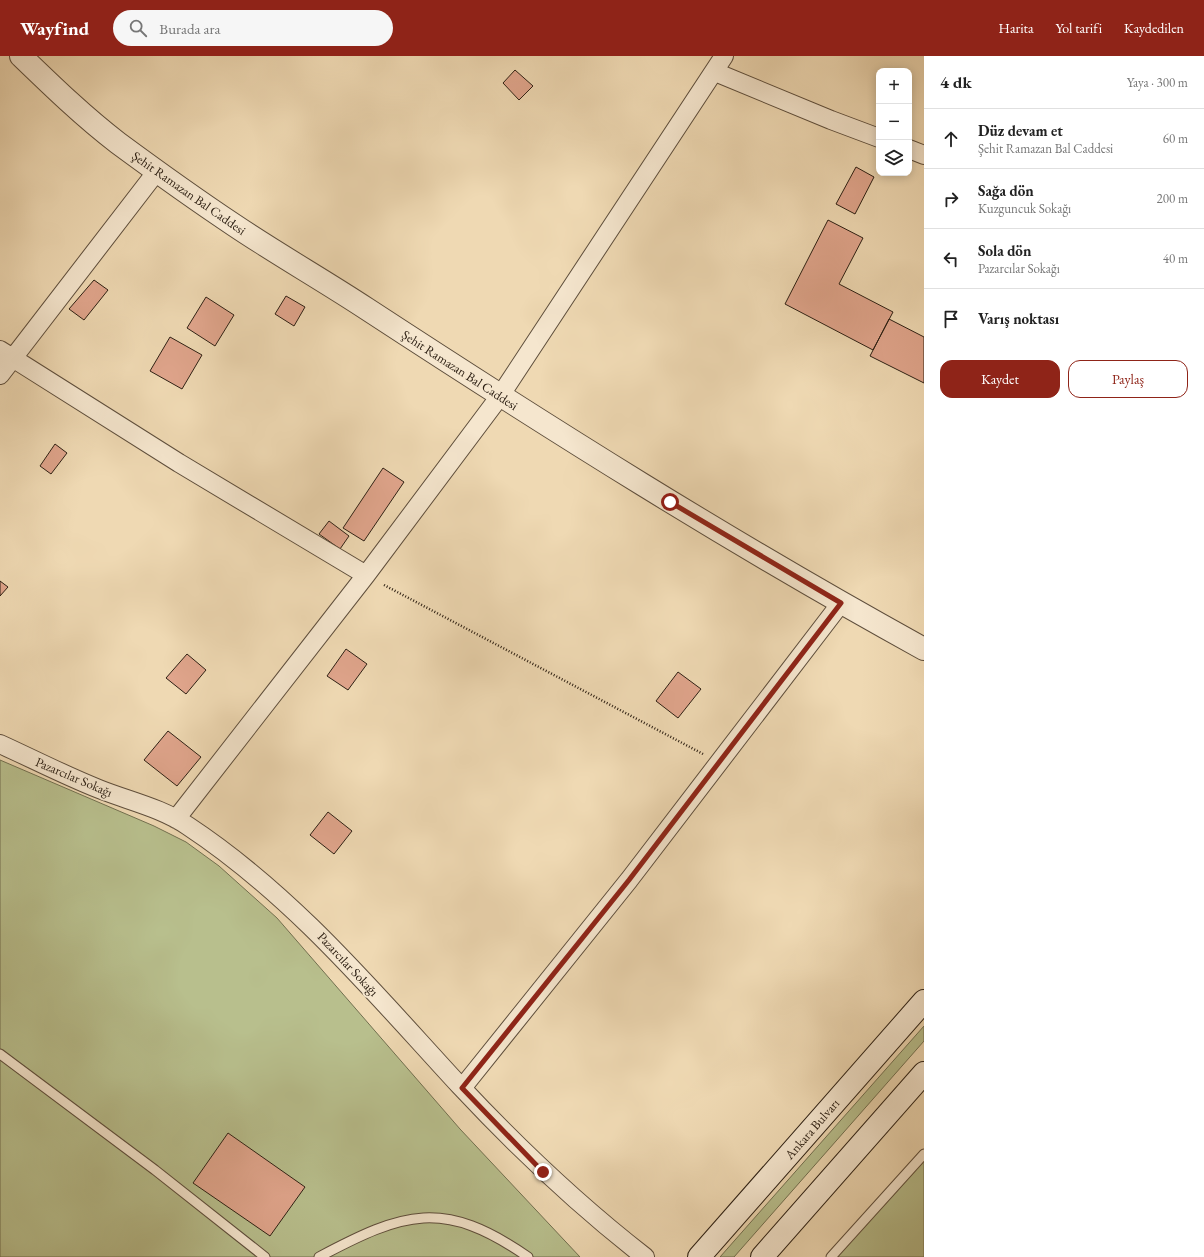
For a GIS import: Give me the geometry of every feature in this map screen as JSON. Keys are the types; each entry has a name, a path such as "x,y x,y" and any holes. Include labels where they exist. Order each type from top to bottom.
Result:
{"street":[{"name":"Şehit Ramazan Bal Caddesi","path":"21,56 86,116 157,171 234,225 318,277 500,396 670,502 841,603 924,648"},
{"path":"176,819 366,575 500,396 715,72 724,56"},
{"path":"715,72 876,137"},
{"path":"912,150 924,155"},
{"path":"0,375 6,354 157,171"},
{"path":"6,354 179,463 366,575"},
{"path":"462,1088 629,880 841,603"},
{"name":"Pazarcılar Sokağı","path":"0,744 99,789 176,819 238,863 313,928 352,966 462,1088 543,1172 591,1215 645,1257"},
{"name":"Ankara Bulvarı","path":"699,1257 924,1001"},
{"path":"762,1257 924,1073"}],"lane":[{"path":"0,1054 155,1170 265,1257"},
{"path":"831,1257 924,1154"},
{"path":"319,1257 379,1228 400,1221 420,1217 440,1217 458,1221 485,1232 528,1257"}],"path":[{"path":"366,575 718,762"}],"green space":[{"path":"0,760 154,826 186,842 219,866 277,918 460,1129 580,1257 0,1257"},
{"path":"924,1026 924,1041 734,1257 720,1257"},
{"path":"924,1159 924,1257 837,1257"}],"building":[{"path":"515,70 533,86 519,100 503,83"},
{"path":"856,167 874,177 855,214 836,204"},
{"path":"828,220 863,238 839,284 893,312 873,350 785,304"},
{"path":"94,280 108,290 84,320 69,309"},
{"path":"286,296 305,307 294,326 275,314"},
{"path":"206,297 234,315 215,346 187,328"},
{"path":"889,319 924,337 924,383 870,356"},
{"path":"170,337 202,355 182,389 150,371"},
{"path":"55,444 67,453 51,474 40,466"},
{"path":"383,468 404,482 364,541 343,528"},
{"path":"329,521 349,536 340,549 319,534"},
{"path":"0,581 8,587 0,596"},
{"path":"346,649 367,664 348,690 327,676"},
{"path":"187,654 206,670 186,694 166,678"},
{"path":"678,672 701,689 678,718 656,701"},
{"path":"168,731 201,757 177,786 144,760"},
{"path":"328,812 352,831 334,854 310,835"},
{"path":"228,1133 305,1187 270,1236 193,1183"}],"route":[{"path":"543,1172 462,1088 629,880 841,603 670,502"}]}
